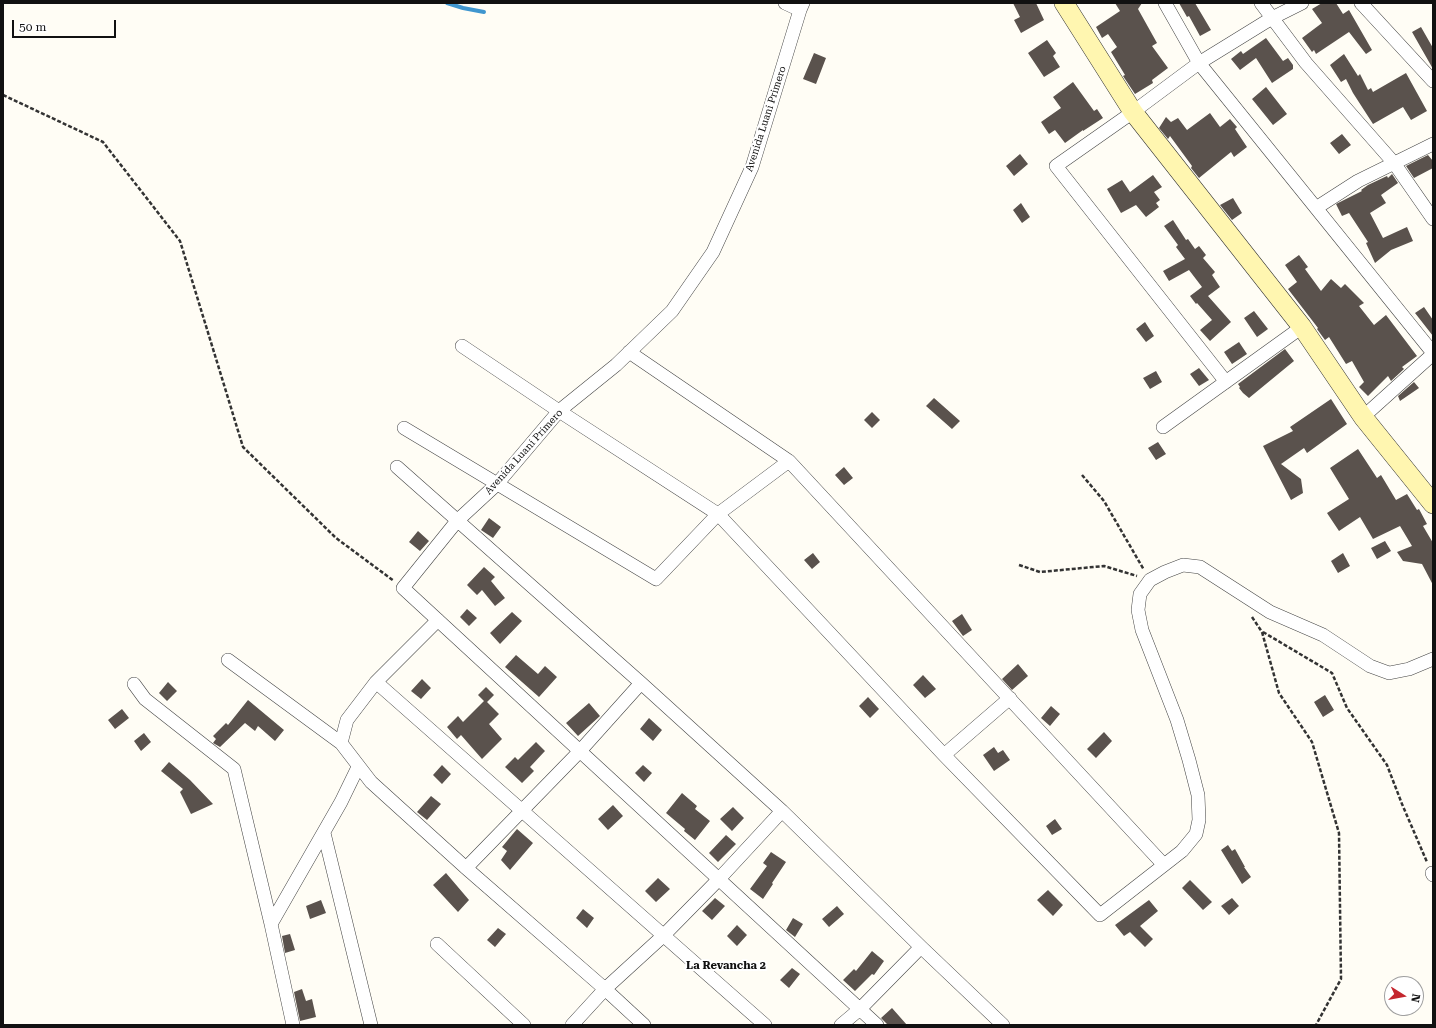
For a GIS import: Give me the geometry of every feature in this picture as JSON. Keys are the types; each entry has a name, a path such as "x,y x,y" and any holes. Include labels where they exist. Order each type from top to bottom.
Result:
{"street":[{"path":"785,3 802,7"},
{"path":"1064,3 1133,112 1302,327 1363,417 1433,504"},
{"path":"1164,3 1199,63 1433,354 1363,417"},
{"path":"1262,3 1306,63 1394,163 1433,219"},
{"path":"1226,382 1056,166 1199,63 1272,18 1302,3"},
{"path":"1361,3 1433,82"},
{"name":"Avenida Luani Primero","path":"403,588 457,521 497,484 559,411 616,365 672,311 713,252 752,167 802,7"},
{"path":"1316,208 1358,181 1433,144"},
{"path":"1163,426 1302,327"},
{"path":"462,346 718,514 944,755 1100,915 1163,864 1182,851 1196,834 1199,820 1198,795 1177,720 1142,630 1138,610 1140,594 1150,580 1183,565 1200,567 1270,612 1323,635 1370,666 1389,673 1409,669 1433,659"},
{"path":"629,352 789,461 1163,864"},
{"path":"404,428 656,579 718,514 789,461"},
{"path":"397,468 641,682 782,811 920,947 1003,1025"},
{"path":"403,588 877,1025"},
{"path":"341,743 347,720 376,682 438,620"},
{"path":"228,660 341,743 371,782 644,1025"},
{"path":"376,682 765,1025"},
{"path":"466,868 580,751 641,682"},
{"path":"134,684 145,699 234,769 271,924 293,1025"},
{"path":"944,755 1010,698"},
{"path":"271,924 324,833 358,767"},
{"path":"572,1025 605,989 663,936 719,879 782,811"},
{"path":"324,833 371,1025"},
{"path":"436,944 524,1025"},
{"path":"840,1025 860,1009 920,947"}],"path":[{"path":"3,95 103,142 180,241 243,448 336,538 403,588"},
{"path":"1082,476 1104,501 1150,580"},
{"path":"1018,566 1040,572 1104,566 1150,580"},
{"path":"1249,612 1262,632 1279,692 1312,742 1339,833 1341,979 1316,1025"},
{"path":"1262,632 1332,673 1347,708 1387,765 1402,804 1433,874"}],"building":[{"path":"1013,3 1036,3 1044,20 1021,33 1014,20 1020,17"},
{"path":"1115,3 1142,3 1138,9 1157,43 1152,46 1168,68 1152,80 1153,83 1135,94 1123,76 1125,75 1111,52 1117,47 1108,34 1102,38 1096,27 1120,11"},
{"path":"1179,3 1195,3 1211,30 1200,36 1189,16 1187,17"},
{"path":"1322,3 1336,3 1343,14 1349,10 1372,50 1366,54 1349,32 1316,54 1314,50 1312,52 1302,38 1322,23 1312,9"},
{"path":"1421,27 1433,48 1433,69 1412,32"},
{"path":"1266,38 1283,61 1288,58 1293,65 1293,69 1272,83 1256,58 1240,70 1231,59 1241,51 1243,54"},
{"path":"1047,40 1056,53 1053,56 1060,67 1044,77 1028,53"},
{"path":"814,53 826,58 816,84 803,79"},
{"path":"1344,54 1358,76 1360,74 1368,90 1371,88 1373,92 1406,73 1427,111 1411,120 1403,107 1373,124 1353,93 1346,79 1341,82 1330,65"},
{"path":"1073,82 1094,111 1097,109 1103,118 1065,143 1055,130 1049,134 1041,122 1061,108 1053,97"},
{"path":"1266,87 1287,114 1273,125 1252,99"},
{"path":"1210,113 1220,127 1230,119 1237,127 1235,129 1247,147 1234,157 1231,152 1199,178 1170,136 1168,139 1159,128 1166,117 1171,122 1178,118 1187,130"},
{"path":"1342,134 1351,145 1339,154 1330,143"},
{"path":"1020,154 1028,164 1014,176 1006,166"},
{"path":"1428,155 1433,161 1433,168 1414,178 1406,166"},
{"path":"1392,174 1398,183 1381,195 1386,203 1370,213 1383,238 1407,227 1413,241 1391,250 1375,263 1366,243 1368,242 1349,213 1342,216 1336,204 1362,191 1361,190 1368,185 1387,176 1388,178"},
{"path":"1153,175 1162,187 1154,192 1160,200 1156,203 1159,207 1146,217 1136,205 1121,213 1107,189 1122,180 1130,192"},
{"path":"1233,198 1242,213 1232,220 1220,205"},
{"path":"1021,203 1030,217 1022,223 1013,210"},
{"path":"1173,220 1186,240 1188,239 1195,249 1199,246 1206,255 1203,258 1215,272 1212,275 1220,287 1208,296 1231,322 1210,341 1200,330 1212,320 1190,296 1202,287 1189,270 1169,281 1163,271 1185,259 1176,247 1178,245 1164,226"},
{"path":"1299,255 1308,267 1305,269 1321,291 1331,279 1341,288 1345,284 1364,303 1359,306 1374,325 1386,315 1417,356 1402,367 1404,369 1391,381 1388,376 1368,396 1359,387 1364,382 1352,361 1346,364 1329,337 1325,340 1317,329 1318,328 1288,289 1297,282 1285,265"},
{"path":"1424,307 1433,320 1433,336 1415,313"},
{"path":"1254,311 1268,329 1257,337 1244,318"},
{"path":"1145,322 1154,336 1146,342 1136,329"},
{"path":"1239,342 1247,354 1232,364 1224,352"},
{"path":"1285,349 1294,361 1249,398 1243,393 1238,384"},
{"path":"1199,368 1209,380 1199,386 1190,374"},
{"path":"1156,371 1162,382 1150,389 1143,378"},
{"path":"1414,382 1419,388 1400,401 1398,396"},
{"path":"934,398 960,421 952,429 926,406"},
{"path":"1331,399 1347,424 1307,453 1304,448 1281,464 1301,479 1303,493 1291,500 1263,446 1293,431 1290,427"},
{"path":"872,412 880,420 872,428 864,420"},
{"path":"1158,442 1166,454 1156,460 1148,448"},
{"path":"1358,449 1377,478 1381,475 1396,500 1407,494 1417,510 1419,509 1427,524 1423,526 1433,543 1433,585 1422,564 1403,561 1397,552 1412,546 1400,526 1373,539 1360,517 1339,531 1327,513 1349,499 1330,468"},
{"path":"844,467 853,478 844,485 835,475"},
{"path":"489,518 501,527 493,538 481,530"},
{"path":"418,531 429,541 420,551 409,542"},
{"path":"1385,541 1391,551 1377,559 1371,548"},
{"path":"813,553 820,562 812,569 804,560"},
{"path":"1343,553 1350,566 1338,573 1331,561"},
{"path":"484,567 495,577 491,581 505,598 495,606 482,590 477,595 467,585"},
{"path":"467,609 477,618 469,626 460,617"},
{"path":"512,612 522,621 500,644 490,633"},
{"path":"962,614 972,630 963,636 952,621"},
{"path":"516,655 538,674 545,666 557,677 539,697 505,667"},
{"path":"1018,664 1028,676 1012,690 1002,679"},
{"path":"923,675 936,689 925,698 913,685"},
{"path":"422,679 431,688 421,699 411,691"},
{"path":"168,682 177,691 167,701 159,693"},
{"path":"486,687 494,695 487,702 499,714 489,724 502,739 482,759 461,735 457,739 447,727 458,716 463,722 484,701 478,695"},
{"path":"1325,695 1334,710 1323,717 1314,702"},
{"path":"868,697 879,709 870,718 859,706"},
{"path":"248,700 284,730 275,741 258,726 255,731 245,723 220,747 213,743 216,739 213,736 226,723 228,725"},
{"path":"589,703 600,716 578,736 566,723"},
{"path":"1051,706 1060,714 1050,726 1041,718"},
{"path":"122,709 129,718 115,729 108,720"},
{"path":"649,718 662,730 653,741 640,729"},
{"path":"1104,732 1112,741 1096,758 1087,749"},
{"path":"144,733 151,742 141,751 134,741"},
{"path":"536,742 545,751 530,767 534,771 522,783 505,767 515,757 518,760"},
{"path":"994,747 998,753 1003,750 1010,760 994,771 983,755"},
{"path":"169,762 190,780 213,804 191,814 180,792 183,789 161,771"},
{"path":"442,765 451,774 442,784 433,775"},
{"path":"643,765 652,773 644,782 635,773"},
{"path":"682,793 697,806 695,809 710,821 695,840 684,831 685,829 666,813"},
{"path":"431,796 441,804 427,820 417,812"},
{"path":"613,805 623,816 608,830 598,819"},
{"path":"733,807 744,818 732,831 720,819"},
{"path":"1055,819 1062,829 1052,835 1046,826"},
{"path":"517,829 533,843 510,870 501,860 507,851 502,847"},
{"path":"726,835 736,844 718,862 709,853"},
{"path":"1228,845 1232,851 1235,849 1251,877 1242,884 1221,850"},
{"path":"771,852 786,862 763,899 750,889 767,866 763,863"},
{"path":"446,873 469,900 458,912 433,885"},
{"path":"658,878 670,889 656,902 645,891"},
{"path":"1190,880 1212,902 1203,910 1182,888"},
{"path":"1048,890 1063,905 1053,916 1037,900"},
{"path":"715,898 725,906 712,920 702,911"},
{"path":"1232,898 1239,906 1229,915 1221,906"},
{"path":"321,900 326,913 310,919 306,906"},
{"path":"1149,900 1158,911 1140,926 1153,939 1145,947 1130,932 1124,936 1115,925"},
{"path":"837,906 844,914 829,927 822,919"},
{"path":"583,909 594,918 587,928 576,918"},
{"path":"793,918 803,924 795,937 786,930"},
{"path":"737,925 747,935 737,946 727,936"},
{"path":"498,928 506,934 495,947 487,940"},
{"path":"290,934 295,950 285,953 282,936"},
{"path":"872,951 884,961 874,975 872,974 855,991 843,980 854,969 856,971"},
{"path":"792,968 800,974 789,988 780,980"},
{"path":"302,989 306,1001 312,999 316,1017 300,1021 294,992"},
{"path":"892,1008 907,1025 888,1025 881,1018"}],"waterway":[{"path":"447,3 484,12"}],"district":[{"name":"La Revancha 2","path":"726,966"}]}
